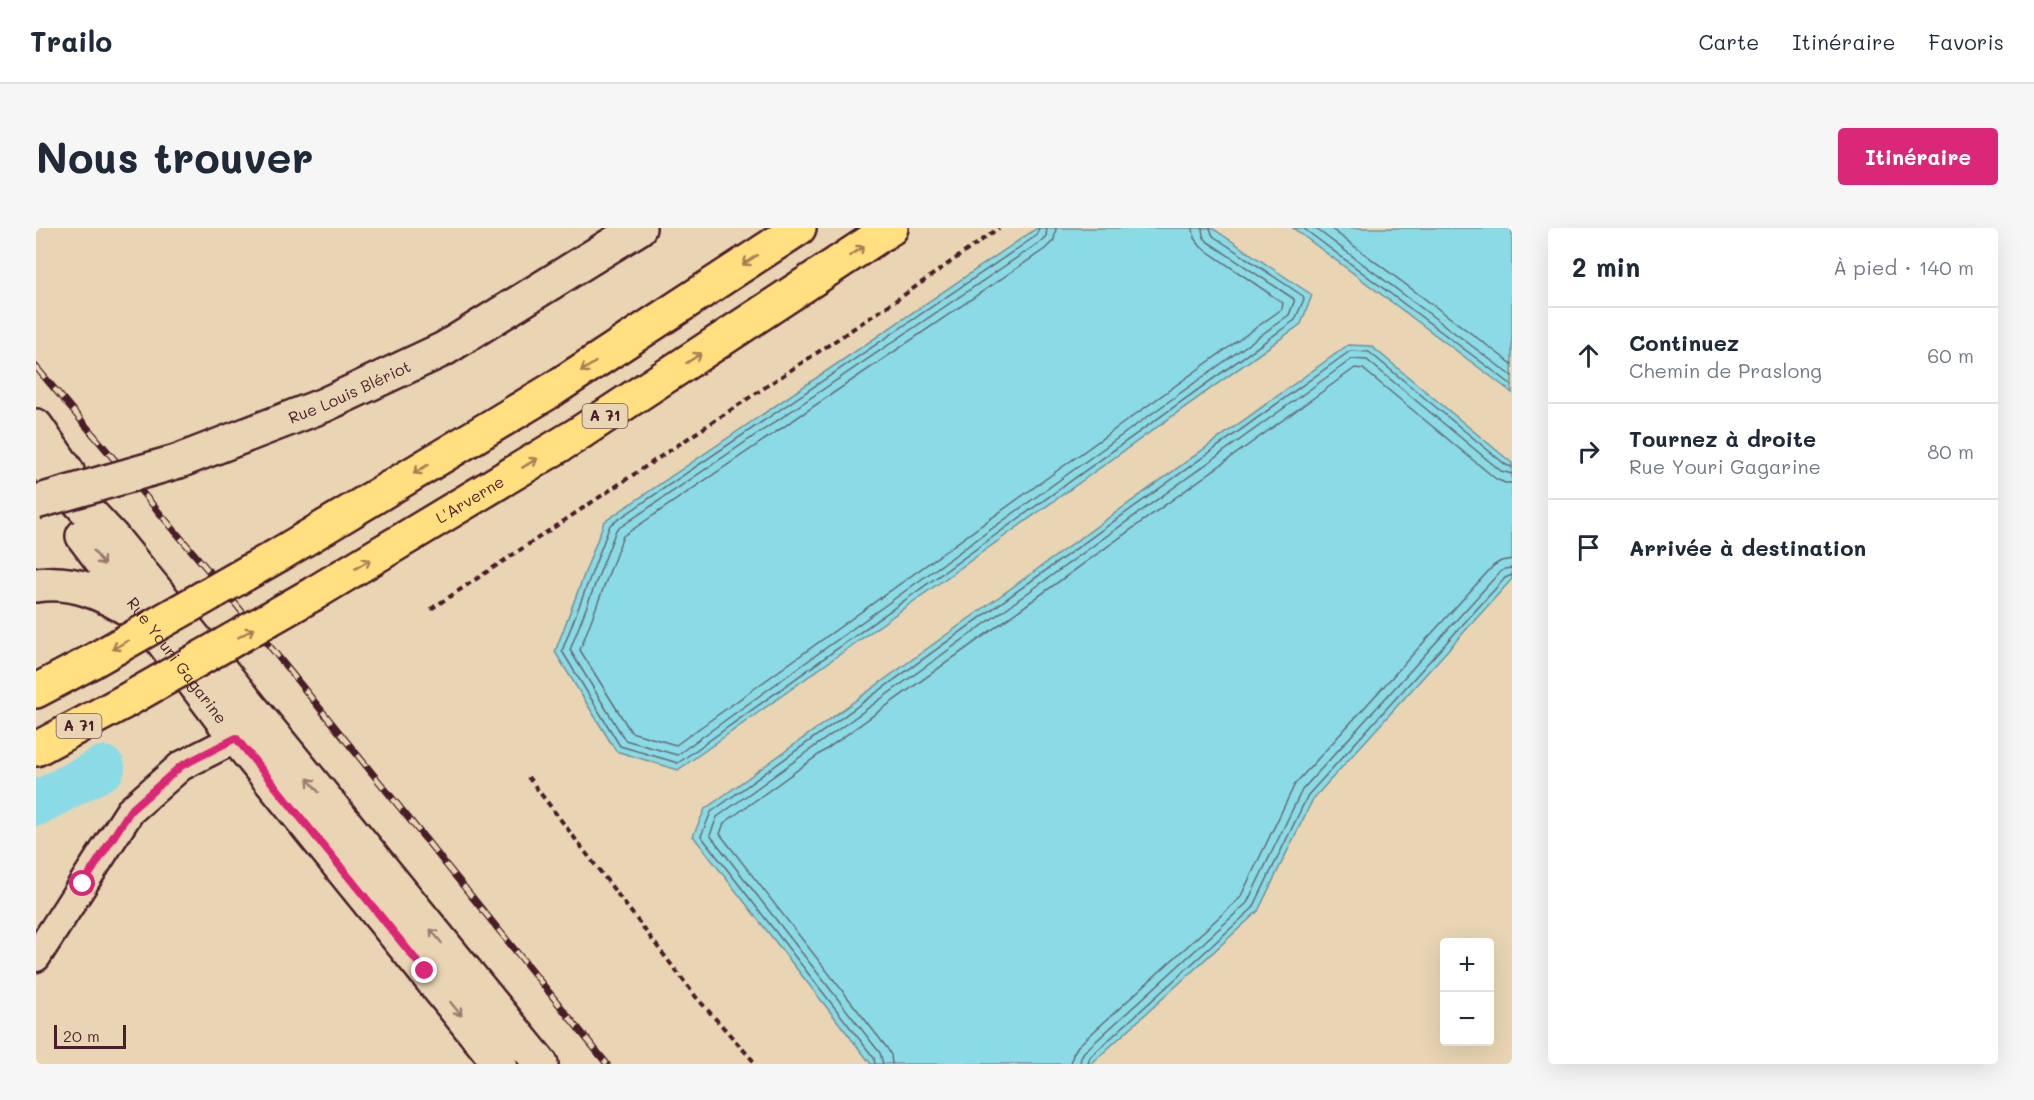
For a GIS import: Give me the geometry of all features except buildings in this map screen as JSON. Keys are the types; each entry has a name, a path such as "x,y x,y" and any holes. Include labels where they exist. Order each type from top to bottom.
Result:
{"highway":[{"path":"36,691 280,554 552,390 799,228"},
{"name":"L'Arverne","path":"36,749 122,703 313,594 575,436 891,228"}],"main road":[{"name":"Rue Louis Blériot","path":"36,502 178,461 324,405 444,349 639,228"},
{"path":"36,426 112,537"},
{"path":"36,456 112,537"},
{"name":"Rue Youri Gagarine","path":"36,480 69,518 236,738 500,1064"},
{"name":"Rue Youri Gagarine","path":"112,537 541,1064"},
{"path":"36,585 65,584 88,588 112,599 148,621"}],"street":[{"path":"36,957 130,811 181,766 236,738"}],"path":[{"path":"431,609 901,297 999,228"},
{"path":"528,777 696,997 756,1064"}],"water":[{"path":"1037,228 1212,228 1312,295 1301,324 678,770 616,751 555,652 604,522"},
{"path":"1293,228 1512,228 1512,393 1506,388"},
{"path":"1348,345 1371,346 1512,463 1512,579 1313,799 1258,911 1091,1064 871,1064 693,836 705,809"}],"waterway":[{"path":"36,804 103,768"}],"railway":[{"path":"36,367 213,576 607,1064"}],"route":[{"path":"83,884 130,811 181,766 236,738 425,971"}]}
